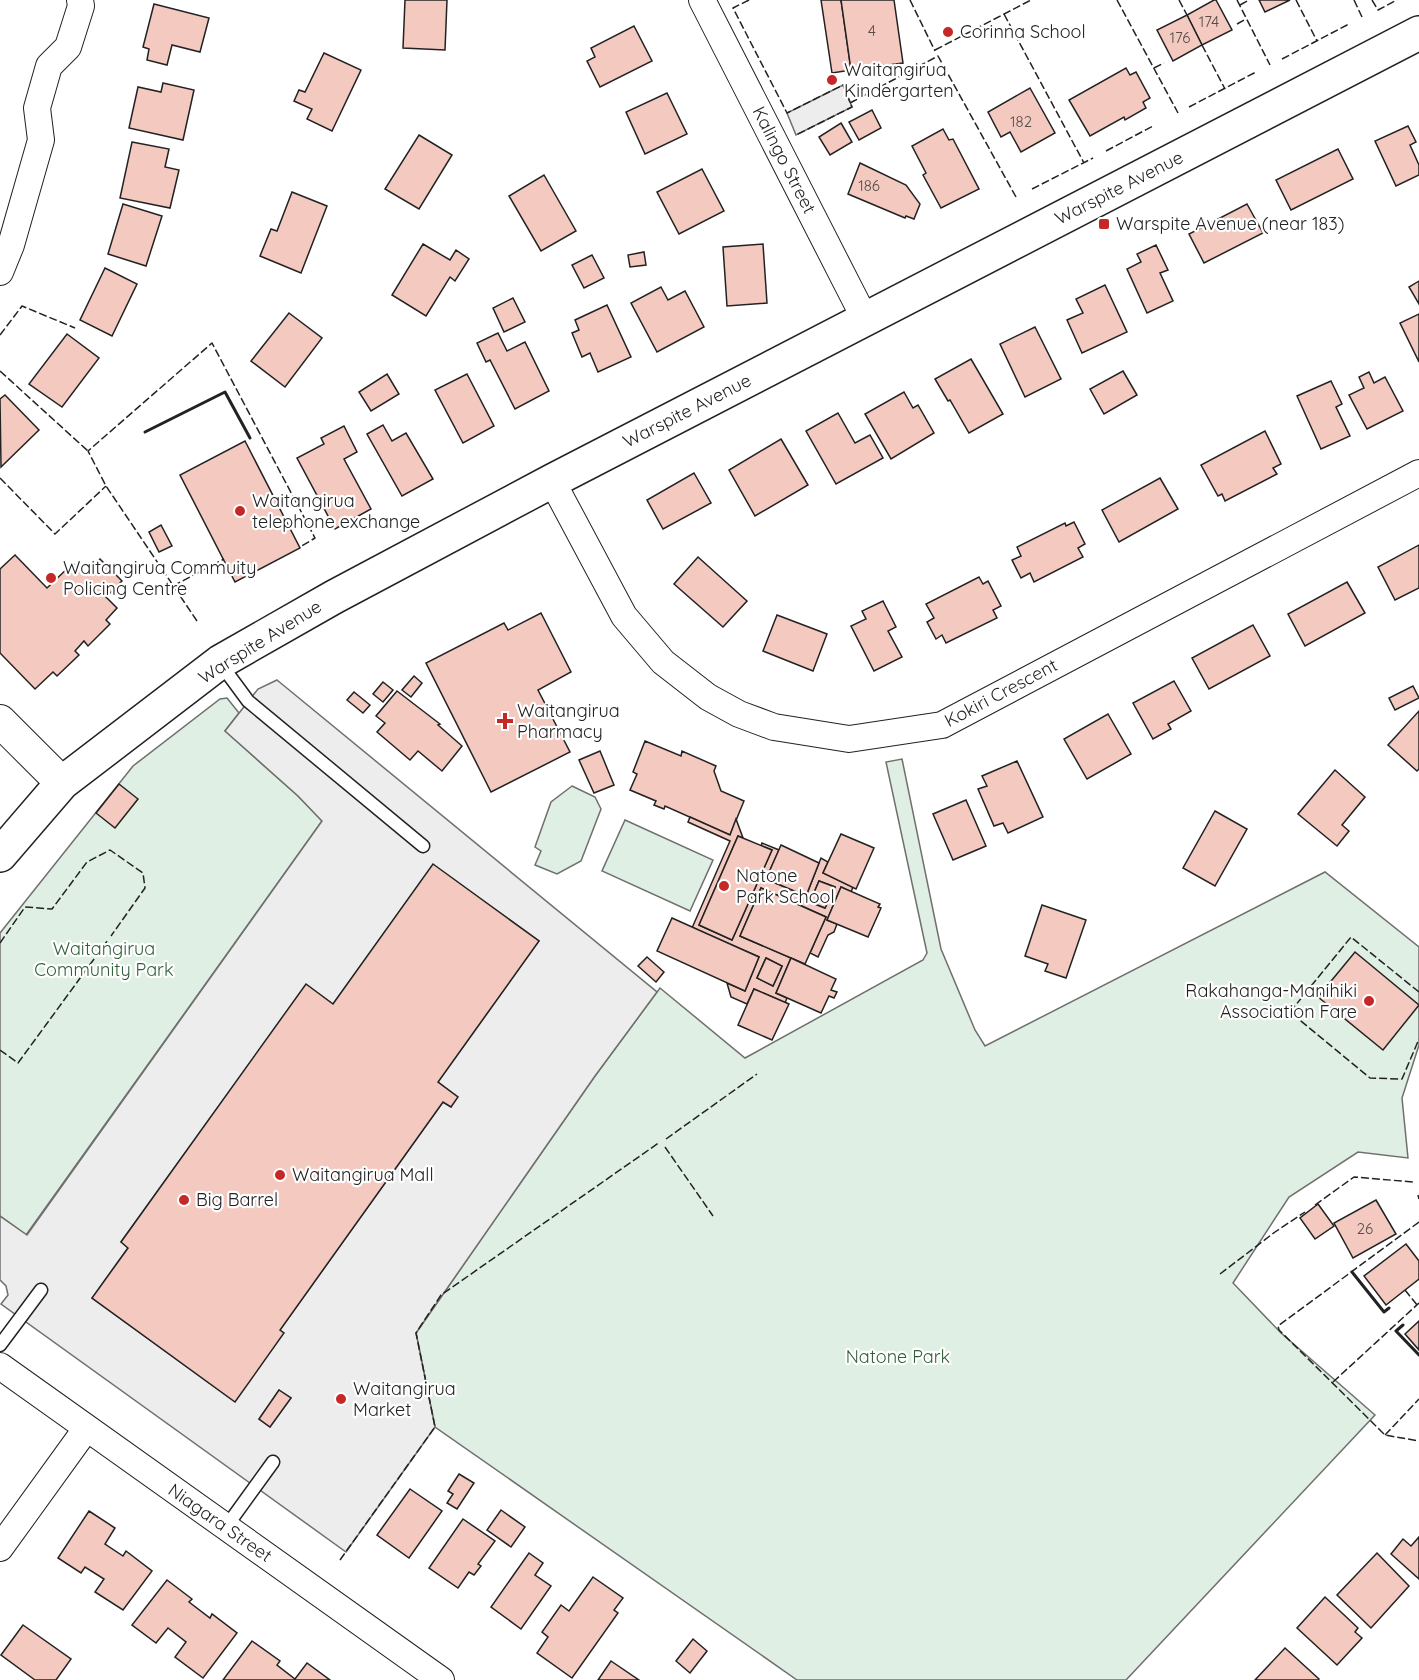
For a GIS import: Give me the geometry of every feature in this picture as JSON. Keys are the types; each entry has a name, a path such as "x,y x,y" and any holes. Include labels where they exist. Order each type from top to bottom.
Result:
{"main road":[{"name":"Warspite Avenue","path":"0,855 62,783 219,662 334,597 552,481 1419,33"}],"street":[{"path":"0,272 11,245 41,140 37,108 49,66 68,47 81,6 80,0"},
{"name":"Kalingo Street","path":"702,0 865,319"},
{"name":"Kokiri Crescent","path":"552,481 624,616 663,662 708,697 739,714 774,727 849,740 942,725 1419,473"},
{"path":"0,721 62,783"},
{"name":"Niagara Street","path":"0,1366 441,1680"},
{"path":"0,1548 86,1429"}],"lane":[{"path":"219,662 248,701 423,846"},
{"path":"0,1345 42,1290"},
{"path":"226,1527 273,1462"}],"green space":[{"name":"Waitangirua Community Park","path":"227,698 239,713 225,731 298,796 322,821 26,1235 0,1216 0,933 133,766 220,699"},
{"name":"Natone Park","path":"902,759 941,949 975,1030 985,1046 1325,872 1419,947 1419,1045 1402,1098 1408,1158 1358,1152 1289,1197 1233,1283 1281,1333 1375,1415 1126,1680 797,1680 435,1427 416,1333 595,1076 660,988 745,1058 923,960 927,953 886,762"},
{"path":"572,786 595,797 601,809 581,861 557,874 535,865 541,851 535,847 551,802"},
{"path":"625,820 713,860 690,911 602,871"}],"shaded area":[{"path":"843,85 852,107 796,135 787,113"},
{"path":"277,680 657,992 595,1076 416,1333 435,1427 346,1552 1,1304 8,1295 6,1286 0,1280 0,1216 27,1235 322,821 298,796 225,731 258,689","holes":["433,865 539,941 438,1082 457,1097 451,1107 443,1102 280,1330 234,1401 92,1298 128,1248 121,1242 306,985 333,1004","279,1390 291,1398 270,1427 259,1419"]}],"building":[{"path":"405,0 447,0 445,50 403,48"},
{"path":"821,0 841,0 851,70 832,73"},
{"path":"841,0 894,0 903,63 851,70"},
{"path":"1214,0 1232,30 1202,45 1187,15"},
{"path":"1259,0 1290,0 1265,12"},
{"path":"154,4 209,18 200,52 172,45 167,65 147,60 149,49 143,47"},
{"path":"1187,15 1202,45 1173,61 1157,30"},
{"path":"634,26 652,61 600,87 587,61 595,57 591,48"},
{"path":"324,53 361,70 332,131 307,119 312,109 294,101 299,90 305,92"},
{"path":"1126,68 1130,75 1136,72 1150,98 1143,102 1146,108 1090,136 1069,100"},
{"path":"163,83 194,90 183,140 129,128 138,87 161,92"},
{"path":"1030,88 1055,133 1021,152 1010,132 1001,137 988,112"},
{"path":"667,93 687,134 645,154 626,112"},
{"path":"872,110 881,128 859,140 849,122"},
{"path":"841,123 852,142 830,155 819,137"},
{"path":"1408,126 1416,142 1410,145 1419,165 1419,175 1396,186 1375,141"},
{"path":"943,129 949,140 953,139 979,189 941,208 923,175 926,173 912,146"},
{"path":"419,135 452,155 419,209 385,189"},
{"path":"132,142 169,149 165,167 179,170 170,208 120,198"},
{"path":"1338,149 1353,179 1291,210 1276,180"},
{"path":"860,163 906,185 920,204 914,219 906,216 905,218 848,194"},
{"path":"702,169 724,211 679,234 657,192"},
{"path":"544,175 576,231 541,251 509,196"},
{"path":"292,192 327,206 301,273 260,256 271,229 277,231"},
{"path":"123,204 162,216 146,266 108,254"},
{"path":"1247,204 1263,233 1204,263 1189,234"},
{"path":"423,244 450,260 456,250 469,259 455,281 450,277 426,316 392,295"},
{"path":"763,244 767,303 727,306 723,247"},
{"path":"1156,245 1168,270 1160,273 1173,301 1147,313 1127,269 1141,262 1137,254"},
{"path":"644,252 646,265 630,267 628,255"},
{"path":"592,255 604,278 584,288 572,265"},
{"path":"105,268 137,284 112,336 80,320"},
{"path":"1419,281 1419,304 1409,287"},
{"path":"1105,285 1127,332 1082,353 1067,320 1083,313 1076,299"},
{"path":"661,287 668,300 685,291 704,327 657,352 631,303"},
{"path":"513,298 525,322 504,332 493,308"},
{"path":"607,305 631,357 598,372 590,353 582,357 572,333 579,330 575,320"},
{"path":"289,313 322,338 285,387 251,361"},
{"path":"1419,314 1419,362 1400,323"},
{"path":"1035,327 1061,379 1025,397 1000,344"},
{"path":"498,333 507,351 525,342 549,391 515,409 490,360 486,362 477,343"},
{"path":"67,334 99,358 62,407 29,384"},
{"path":"971,359 1003,414 969,433 935,379"},
{"path":"1123,371 1137,395 1104,414 1090,389"},
{"path":"1369,372 1374,383 1385,377 1403,411 1367,429 1349,395 1364,388 1359,377"},
{"path":"387,374 399,394 371,411 359,392"},
{"path":"467,374 494,426 463,443 435,390"},
{"path":"1331,381 1342,404 1336,407 1350,436 1321,449 1297,396"},
{"path":"904,392 913,408 918,405 934,433 891,459 865,414"},
{"path":"5,395 39,430 1,467 0,399"},
{"path":"838,413 855,443 870,435 883,458 836,484 806,431"},
{"path":"383,425 392,441 406,433 433,479 402,496 367,434"},
{"path":"344,426 357,452 344,459 371,509 335,529 297,458 324,444 321,438"},
{"path":"1265,431 1281,464 1273,468 1277,474 1225,501 1222,494 1218,496 1201,465"},
{"path":"781,439 808,485 755,516 729,470"},
{"name":"Waitangirua telephone exchange","path":"245,441 300,548 235,582 180,475"},
{"path":"694,473 711,503 663,529 647,500"},
{"path":"1160,478 1178,509 1119,542 1102,510"},
{"path":"1074,522 1085,544 1078,548 1083,557 1034,582 1030,573 1021,578 1012,560 1021,556 1017,547 1065,523 1066,526"},
{"path":"161,525 172,546 159,552 149,532"},
{"path":"1419,545 1419,588 1395,600 1378,567"},
{"path":"15,555 47,588 73,563 84,575 100,559 122,581 106,597 117,608 106,620 110,624 88,646 84,641 75,651 79,655 57,676 53,672 35,689 0,653 0,569"},
{"path":"698,557 747,601 723,627 674,584"},
{"path":"979,577 983,584 988,581 1001,606 993,610 997,618 946,643 942,635 936,639 927,622 934,618 926,604"},
{"path":"1347,582 1365,613 1305,646 1288,614"},
{"path":"883,601 896,627 888,631 902,657 874,671 851,626 866,619 862,611"},
{"name":"Waitangirua Pharmacy","path":"541,613 571,672 538,690 570,752 491,792 426,663 504,623 508,630"},
{"path":"777,615 827,634 813,671 763,651"},
{"path":"1253,625 1270,656 1209,689 1192,658"},
{"path":"414,676 422,683 411,697 402,690"},
{"path":"1174,681 1191,711 1168,724 1171,729 1153,739 1133,703"},
{"path":"383,682 393,690 383,702 373,694"},
{"path":"1413,686 1419,698 1395,710 1389,698"},
{"path":"397,691 440,724 438,725 462,746 442,771 418,751 410,760 377,732 385,723 376,716"},
{"path":"354,692 370,705 363,713 347,700"},
{"path":"1419,711 1419,769 1417,771 1388,745"},
{"path":"1108,714 1131,754 1087,779 1064,739"},
{"path":"645,741 681,756 682,751 716,766 714,771 721,791 744,801 730,835 665,806 664,809 654,805 656,801 630,790 637,774 633,772"},
{"path":"600,751 614,785 594,793 579,760"},
{"path":"1017,761 1043,817 1008,833 1003,823 994,826 978,789 987,786 982,776"},
{"path":"1335,770 1365,797 1342,825 1349,831 1337,846 1298,814"},
{"path":"119,784 138,799 115,828 96,813"},
{"path":"966,800 986,846 953,860 933,814"},
{"path":"1215,811 1247,829 1215,886 1183,868"},
{"path":"690,817 730,835 736,819 743,838 738,836 699,925 732,940 772,850 761,846 762,843 779,850 766,879 806,896 821,858 828,862 823,873 853,887 851,892 841,887 827,920 837,924 834,932 828,935 818,957 810,953 826,917 761,888 740,936 791,958 776,993 787,998 785,1003 754,989 747,1004 731,997 727,983 745,991 759,957 692,928 730,841 688,822","holes":["819,881 835,887 825,908 810,902","766,958 782,966 773,986 757,978"]},
{"path":"841,834 874,848 856,889 823,873"},
{"path":"738,836 772,850 732,940 699,925"},
{"path":"781,845 819,863 806,896 766,879"},
{"name":"Waitangirua Mall","path":"433,864 539,941 438,1082 458,1097 451,1107 443,1102 280,1330 284,1333 235,1402 92,1298 128,1248 121,1242 306,984 333,1004"},
{"path":"819,881 835,887 825,908 810,902"},
{"path":"841,887 880,904 878,907 881,908 868,937 827,920"},
{"path":"761,888 826,917 805,964 740,936"},
{"path":"1042,905 1086,920 1066,978 1045,971 1048,964 1025,956"},
{"path":"672,918 759,957 745,991 657,951"},
{"name":"Rakahanga-Manihiki Association Fare","path":"1355,952 1419,1005 1383,1050 1318,997"},
{"path":"647,957 664,972 656,982 638,966"},
{"path":"766,958 782,966 773,986 757,978"},
{"path":"791,958 836,979 831,990 837,992 834,998 829,996 821,1013 776,993"},
{"path":"754,989 789,1004 772,1040 738,1025"},
{"path":"1376,1200 1396,1234 1353,1258 1334,1223"},
{"path":"1318,1204 1334,1226 1315,1239 1300,1218"},
{"path":"1406,1244 1419,1261 1419,1279 1386,1305 1364,1276"},
{"path":"1419,1321 1419,1350 1405,1334"},
{"path":"279,1390 291,1398 270,1427 259,1419"},
{"path":"459,1474 474,1483 457,1509 447,1503 453,1494 448,1491"},
{"path":"410,1489 442,1511 409,1558 377,1535"},
{"path":"501,1510 525,1527 511,1547 487,1530"},
{"path":"89,1511 115,1528 105,1544 123,1556 126,1551 152,1571 123,1610 95,1592 104,1579 85,1567 81,1573 58,1558"},
{"path":"463,1519 495,1541 478,1564 481,1566 474,1575 469,1572 458,1588 429,1568"},
{"path":"1419,1537 1419,1579 1391,1554 1403,1539 1411,1546"},
{"path":"529,1553 543,1563 535,1575 551,1586 521,1629 491,1607"},
{"path":"1377,1553 1409,1586 1371,1628 1337,1595"},
{"path":"593,1577 623,1598 614,1610 618,1613 572,1678 537,1653 548,1637 542,1632 561,1605 569,1611"},
{"path":"167,1580 192,1599 189,1602 210,1618 212,1614 237,1633 203,1678 175,1657 186,1642 168,1628 156,1643 132,1625"},
{"path":"1325,1597 1358,1628 1355,1632 1362,1638 1337,1665 1297,1628"},
{"path":"23,1625 71,1659 56,1680 35,1680 1,1655"},
{"path":"693,1639 707,1651 690,1673 676,1661"},
{"path":"252,1641 280,1661 277,1665 295,1679 307,1663 330,1680 223,1680"},
{"path":"1285,1648 1319,1679 1255,1680"},
{"path":"611,1661 639,1680 598,1680"}],"fence":[{"path":"749,0 733,8 787,113 843,85 852,107 796,135"},
{"path":"910,0 935,51"},
{"path":"935,50 1031,0"},
{"path":"1117,0 1178,113"},
{"path":"1179,0 1187,15"},
{"path":"1237,0 1270,65"},
{"path":"1240,5 1249,0"},
{"path":"1296,0 1317,41"},
{"path":"1354,0 1362,17"},
{"path":"1372,0 1378,10 1397,0"},
{"path":"1004,14 1084,163"},
{"path":"1237,24 1246,19"},
{"path":"1282,59 1349,24"},
{"path":"1202,45 1225,89"},
{"path":"850,103 938,56 1016,197"},
{"path":"1154,68 1164,63"},
{"path":"1189,107 1256,72"},
{"path":"1106,151 1153,126"},
{"path":"1032,189 1093,158"},
{"path":"0,335 22,306 75,328"},
{"path":"197,621 106,486 88,451 212,343 315,538 300,547"},
{"path":"0,371 88,451"},
{"path":"0,478 55,534 106,486"},
{"path":"173,586 224,559"},
{"path":"0,943 25,907 52,909 87,862 110,850 143,873 145,888 111,936"},
{"path":"1419,992 1351,937 1290,1012 1370,1078 1402,1079 1419,1039"},
{"path":"0,1050 18,1063 108,940"},
{"path":"666,1139 757,1074"},
{"path":"340,1560 435,1427 416,1333 441,1295 660,1142"},
{"path":"665,1147 713,1216"},
{"path":"1315,1205 1354,1177 1413,1182"},
{"path":"1418,1195 1419,1199"},
{"path":"1220,1274 1305,1212"},
{"path":"1419,1222 1278,1326 1279,1330 1385,1435 1419,1441"},
{"path":"1405,1290 1417,1305"},
{"path":"1333,1382 1419,1303"},
{"path":"1385,1435 1419,1399"}],"wall":[{"path":"145,432 225,392 250,438"},
{"path":"1352,1272 1384,1312 1389,1308"},
{"path":"1403,1325 1396,1331 1419,1355"}],"place":[{"name":"Corinna School","path":"948,32"},
{"name":"Waitangirua Kindergarten","path":"832,80"},
{"name":"Warspite Avenue (near 183)","path":"1104,224"},
{"name":"Waitangirua telephone exchange","path":"240,511"},
{"name":"Waitangirua Commuity Policing Centre","path":"51,578"},
{"name":"Waitangirua Pharmacy","path":"505,721"},
{"name":"Natone Park School","path":"724,886"},
{"name":"Rakahanga-Manihiki Association Fare","path":"1369,1001"},
{"name":"Waitangirua Mall","path":"280,1175"},
{"name":"Big Barrel","path":"184,1200"},
{"name":"Waitangirua Market","path":"341,1399"}]}
